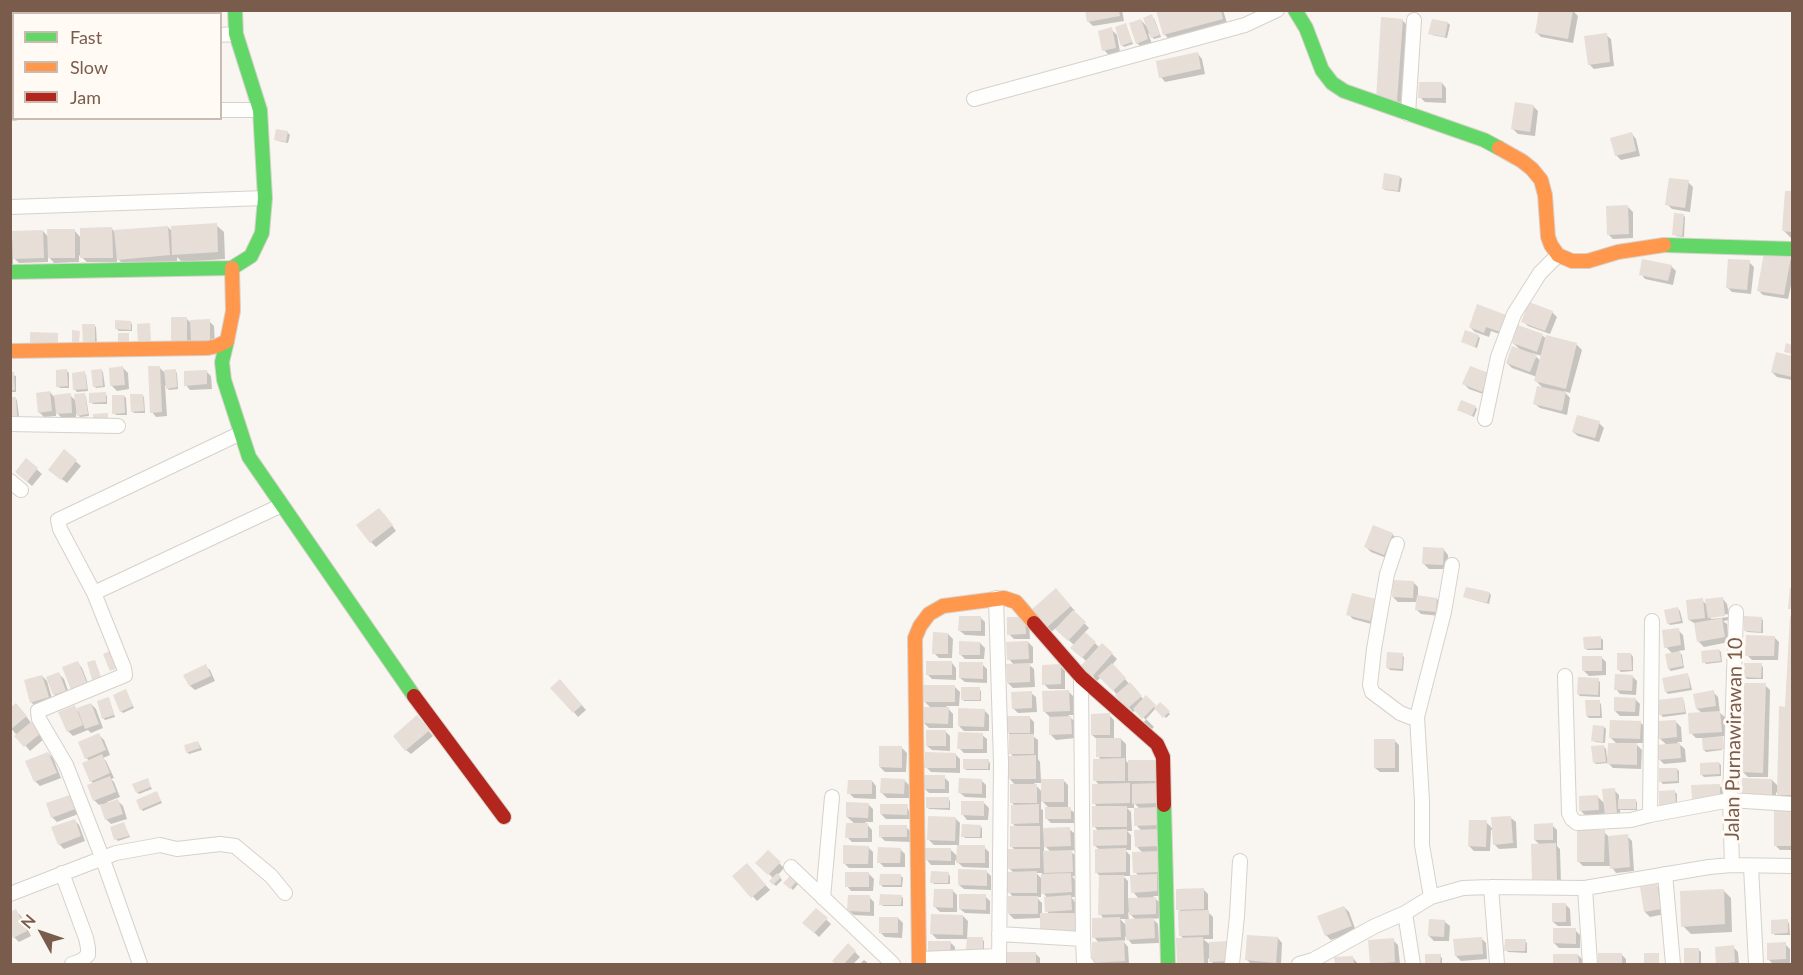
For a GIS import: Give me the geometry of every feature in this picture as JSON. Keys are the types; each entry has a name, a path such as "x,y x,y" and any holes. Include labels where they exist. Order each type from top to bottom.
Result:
{"street":[{"path":"10,272 232,268 251,256 262,233 265,198 260,110 236,34 235,10"},
{"path":"974,99 1245,25 1277,10"},
{"path":"1295,10 1306,28 1322,70 1332,83 1344,91 1484,140 1522,160 1532,169 1541,180 1545,195 1548,237 1558,255 1572,261 1588,261 1618,252 1670,244 1792,249"},
{"path":"1408,114 1414,20"},
{"path":"222,35 236,34"},
{"path":"222,110 260,110"},
{"path":"10,207 265,198"},
{"path":"1485,419 1498,357 1514,314 1540,273 1558,255"},
{"path":"232,268 233,311 222,362 224,380 249,457 401,678 504,817"},
{"path":"10,351 208,348 227,341"},
{"path":"10,424 118,426"},
{"path":"140,964 66,765 39,719 38,711 125,675 94,593 60,529 58,520 241,433"},
{"path":"94,593 282,505"},
{"path":"1397,544 1387,574 1374,648 1370,689 1400,713 1417,717"},
{"path":"1431,897 1422,845 1417,717 1444,612 1452,565"},
{"path":"996,598 1001,763 999,960 919,962 915,638 929,614 943,606 996,598 1004,598 1016,602 1082,677 1157,744 1163,757 1168,964"},
{"name":"Jalan Purnawirawan 10","path":"1732,865 1730,800 1736,612"},
{"path":"1650,815 1652,621"},
{"path":"1565,676 1569,813 1577,823 1631,820 1730,800 1792,804"},
{"path":"1082,677 1083,939 1084,964 1087,964"},
{"path":"823,898 832,797"},
{"path":"10,894 116,853 160,845 177,849 220,844 235,846 271,876 285,893"},
{"path":"1232,964 1240,861"},
{"path":"1299,964 1327,958 1375,926 1405,913 1431,897 1463,888 1586,888 1732,865 1792,866"},
{"path":"791,867 893,964"},
{"path":"1751,867 1756,964"},
{"path":"62,873 88,948 88,954 81,961 72,964"},
{"path":"1665,874 1673,964"},
{"path":"1491,887 1497,964"},
{"path":"1586,888 1590,964"},
{"path":"1405,913 1413,964"},
{"path":"999,934 1083,939"}],"building":[{"path":"1085,10 1119,10 1120,16 1087,22"},
{"path":"1221,10 1223,19 1163,35 1156,11"},
{"path":"1539,10 1573,10 1568,39 1535,33"},
{"path":"1152,14 1160,35 1151,38 1143,18"},
{"path":"1381,17 1403,19 1397,101 1376,100"},
{"path":"1141,19 1148,39 1136,44 1129,23"},
{"path":"1432,19 1448,22 1445,37 1428,34"},
{"path":"1126,23 1132,42 1121,46 1115,27"},
{"path":"1112,27 1116,48 1102,51 1098,31"},
{"path":"1607,33 1610,62 1588,65 1584,36"},
{"path":"1198,52 1201,69 1159,78 1156,61"},
{"path":"1419,82 1442,82 1442,98 1418,98"},
{"path":"1515,102 1534,105 1530,132 1511,129"},
{"path":"276,129 288,131 286,142 274,140"},
{"path":"1632,132 1636,151 1615,156 1610,138"},
{"path":"1384,173 1400,176 1398,191 1382,189"},
{"path":"1669,178 1689,180 1685,208 1665,205"},
{"path":"1785,191 1792,191 1792,232 1782,231"},
{"path":"1628,205 1629,234 1607,235 1606,206"},
{"path":"1674,213 1684,214 1682,236 1672,235"},
{"path":"217,223 218,252 172,255 171,226"},
{"path":"168,226 170,255 117,260 114,230"},
{"path":"112,227 113,258 80,258 80,228"},
{"path":"47,229 75,229 75,258 48,258"},
{"path":"43,230 44,258 13,259 12,231"},
{"path":"1764,253 1791,257 1784,295 1757,291"},
{"path":"1642,259 1672,265 1668,281 1639,275"},
{"path":"1728,259 1750,260 1747,290 1726,288"},
{"path":"1529,302 1553,311 1545,331 1521,322"},
{"path":"1477,304 1506,315 1500,332 1486,327 1484,333 1469,327"},
{"path":"171,317 187,317 187,342 171,342"},
{"path":"210,319 210,340 191,341 190,320"},
{"path":"115,320 131,321 131,330 115,329"},
{"path":"150,323 151,343 138,344 137,324"},
{"path":"82,324 95,324 95,344 83,345"},
{"path":"1518,325 1543,334 1537,352 1512,343"},
{"path":"72,330 80,331 79,343 72,343"},
{"path":"1465,330 1479,335 1475,347 1461,342"},
{"path":"30,332 58,333 58,346 30,345"},
{"path":"118,333 129,333 129,342 118,342"},
{"path":"1546,335 1577,343 1566,389 1534,381"},
{"path":"1786,343 1792,345 1792,354 1784,352"},
{"path":"1512,346 1537,355 1530,372 1506,363"},
{"path":"1776,352 1792,356 1792,377 1771,372"},
{"path":"123,366 125,385 110,386 109,368"},
{"path":"148,366 160,366 162,412 150,413"},
{"path":"1470,366 1489,373 1482,392 1462,384"},
{"path":"67,369 68,386 56,387 56,370"},
{"path":"102,369 103,386 93,387 91,370"},
{"path":"176,369 177,387 166,389 164,370"},
{"path":"207,370 207,384 184,386 184,371"},
{"path":"85,371 87,389 73,390 72,373"},
{"path":"10,372 14,372 15,390 10,391"},
{"path":"1537,386 1566,392 1562,411 1533,404"},
{"path":"50,391 52,411 38,413 36,393"},
{"path":"106,392 106,402 89,403 89,393"},
{"path":"71,393 72,413 56,414 54,395"},
{"path":"85,393 88,414 77,416 74,394"},
{"path":"130,394 143,394 144,411 131,412"},
{"path":"112,395 124,395 125,413 112,414"},
{"path":"10,397 16,397 17,416 10,417"},
{"path":"1461,400 1476,406 1472,416 1457,410"},
{"path":"108,413 108,421 93,422 93,414"},
{"path":"1577,415 1600,421 1595,438 1572,432"},
{"path":"64,449 77,460 61,480 48,470"},
{"path":"26,458 38,468 27,482 15,472"},
{"path":"379,508 393,525 370,543 356,525"},
{"path":"1373,525 1393,533 1384,555 1364,547"},
{"path":"1423,547 1444,548 1443,565 1422,564"},
{"path":"1393,580 1414,581 1413,598 1392,597"},
{"path":"1466,587 1490,592 1487,603 1463,597"},
{"path":"1056,588 1071,606 1045,629 1030,611"},
{"path":"1790,588 1792,588 1792,609 1788,609"},
{"path":"1352,593 1376,599 1370,621 1346,615"},
{"path":"1417,595 1437,598 1436,612 1415,610"},
{"path":"1723,597 1725,616 1708,618 1705,599"},
{"path":"1703,598 1705,618 1688,620 1686,600"},
{"path":"1678,607 1681,621 1667,624 1664,610"},
{"path":"1073,610 1086,622 1068,641 1055,629"},
{"path":"959,616 981,616 981,631 958,631"},
{"path":"1744,616 1762,617 1761,632 1744,631"},
{"path":"1790,616 1792,616 1792,795 1777,795 1779,706 1785,707"},
{"path":"1007,617 1025,617 1026,634 1007,635"},
{"path":"1722,618 1725,637 1697,642 1694,623"},
{"path":"1679,628 1681,645 1664,648 1662,630"},
{"path":"933,632 948,633 948,654 932,654"},
{"path":"1085,632 1096,642 1082,658 1070,648"},
{"path":"1746,635 1775,636 1774,656 1745,656"},
{"path":"1601,636 1601,648 1584,649 1583,637"},
{"path":"959,641 980,642 980,655 959,655"},
{"path":"1028,641 1029,659 1007,660 1006,642"},
{"path":"1102,643 1113,653 1091,678 1079,668"},
{"path":"1719,649 1721,661 1702,663 1701,651"},
{"path":"112,650 118,668 110,671 103,654"},
{"path":"1680,651 1683,666 1668,669 1665,654"},
{"path":"1387,652 1403,653 1402,669 1386,668"},
{"path":"1617,653 1631,653 1632,670 1617,670"},
{"path":"1582,656 1602,656 1602,671 1582,671"},
{"path":"95,660 101,677 92,680 87,662"},
{"path":"78,661 89,688 73,695 62,667"},
{"path":"926,661 952,661 952,675 926,675"},
{"path":"959,662 983,662 983,679 959,678"},
{"path":"1030,663 1030,682 1007,683 1006,664"},
{"path":"1112,663 1126,678 1113,691 1098,676"},
{"path":"1744,663 1762,663 1761,678 1744,677"},
{"path":"206,664 211,676 189,686 183,675"},
{"path":"1061,664 1061,684 1042,685 1042,665"},
{"path":"59,672 66,691 53,695 46,677"},
{"path":"1688,673 1690,688 1665,692 1662,678"},
{"path":"1615,674 1633,675 1632,691 1614,690"},
{"path":"42,675 49,697 30,703 24,680"},
{"path":"1578,677 1599,678 1598,695 1577,694"},
{"path":"560,679 582,705 573,713 550,688"},
{"path":"1130,682 1142,696 1127,709 1115,695"},
{"path":"1744,683 1766,683 1763,773 1742,772"},
{"path":"923,685 955,685 955,702 923,702"},
{"path":"961,687 980,687 980,700 961,700"},
{"path":"126,689 133,706 120,712 113,695"},
{"path":"1069,690 1070,711 1043,712 1042,691"},
{"path":"1714,690 1716,706 1696,709 1693,694"},
{"path":"1032,691 1032,708 1012,709 1011,692"},
{"path":"1146,695 1156,705 1142,719 1133,709"},
{"path":"109,697 114,715 102,719 97,701"},
{"path":"1614,697 1636,698 1635,712 1614,711"},
{"path":"1683,697 1685,712 1659,715 1658,700"},
{"path":"1585,700 1600,700 1600,716 1586,716"},
{"path":"1160,702 1170,711 1163,718 1154,708"},
{"path":"16,703 27,716 10,730 10,708"},
{"path":"91,703 99,724 85,729 77,708"},
{"path":"75,705 83,725 67,732 58,712"},
{"path":"923,707 949,707 948,724 923,723"},
{"path":"958,708 985,709 984,727 958,726"},
{"path":"1720,711 1722,732 1689,734 1688,713"},
{"path":"1110,713 1110,735 1091,735 1091,714"},
{"path":"417,715 430,730 405,751 393,736"},
{"path":"1007,716 1030,716 1030,733 1007,733"},
{"path":"1071,716 1072,734 1049,735 1049,717"},
{"path":"1610,720 1641,721 1640,739 1609,738"},
{"path":"1676,720 1677,737 1658,739 1657,721"},
{"path":"31,722 41,733 24,747 14,736"},
{"path":"1593,725 1604,726 1603,742 1591,741"},
{"path":"926,730 946,730 946,746 926,746"},
{"path":"958,732 983,733 983,749 957,749"},
{"path":"99,733 106,750 85,759 78,742"},
{"path":"1009,734 1034,734 1034,754 1009,754"},
{"path":"1723,736 1724,749 1703,750 1702,738"},
{"path":"1096,738 1121,738 1121,757 1096,757"},
{"path":"1374,739 1395,739 1395,768 1374,768"},
{"path":"198,741 200,748 186,753 184,745"},
{"path":"1608,743 1637,743 1637,765 1607,764"},
{"path":"1680,743 1681,758 1657,760 1656,745"},
{"path":"1604,745 1606,762 1593,763 1591,746"},
{"path":"879,746 902,746 902,768 879,767"},
{"path":"48,752 57,773 34,782 25,761"},
{"path":"925,752 956,753 956,768 924,768"},
{"path":"102,754 110,773 90,782 82,763"},
{"path":"1036,755 1036,779 1008,779 1008,756"},
{"path":"1125,758 1125,781 1093,781 1093,759"},
{"path":"963,759 989,759 988,769 963,769"},
{"path":"1128,760 1159,760 1159,781 1128,781"},
{"path":"1719,762 1720,774 1700,775 1700,763"},
{"path":"1659,768 1677,768 1678,781 1659,782"},
{"path":"923,775 945,775 945,789 923,789"},
{"path":"110,776 116,792 93,801 87,785"},
{"path":"148,778 151,787 136,793 132,784"},
{"path":"881,778 905,779 904,794 880,793"},
{"path":"959,778 982,779 982,794 958,793"},
{"path":"1742,778 1772,779 1772,795 1742,795"},
{"path":"1041,779 1064,779 1064,802 1041,802"},
{"path":"848,780 872,780 872,794 847,794"},
{"path":"1130,783 1130,803 1092,804 1092,784"},
{"path":"1159,783 1159,803 1132,804 1132,784"},
{"path":"1010,784 1037,784 1037,803 1010,803"},
{"path":"1720,784 1720,798 1692,799 1691,785"},
{"path":"1615,788 1617,815 1605,816 1602,789"},
{"path":"1675,790 1676,804 1659,805 1659,791"},
{"path":"157,791 161,801 140,810 136,800"},
{"path":"73,794 78,808 51,818 46,803"},
{"path":"1598,795 1599,810 1579,811 1579,796"},
{"path":"926,797 949,797 949,808 926,808"},
{"path":"118,799 123,814 105,820 100,805"},
{"path":"1618,799 1636,799 1636,809 1618,809"},
{"path":"961,801 984,801 984,816 961,815"},
{"path":"846,802 869,803 868,818 846,817"},
{"path":"880,804 908,804 907,815 880,814"},
{"path":"1039,804 1039,823 1011,824 1011,805"},
{"path":"1092,806 1127,806 1127,827 1092,827"},
{"path":"1045,807 1071,807 1071,819 1045,819"},
{"path":"1159,807 1159,825 1134,826 1134,808"},
{"path":"1774,810 1792,810 1792,846 1774,846"},
{"path":"928,816 956,817 955,841 927,840"},
{"path":"1511,816 1513,843 1493,845 1491,817"},
{"path":"75,819 81,836 58,845 51,827"},
{"path":"1469,820 1487,820 1486,847 1468,846"},
{"path":"124,822 129,836 114,840 110,827"},
{"path":"846,823 868,823 868,838 845,838"},
{"path":"1553,823 1553,840 1534,840 1534,824"},
{"path":"962,824 981,825 980,837 961,837"},
{"path":"879,825 907,825 907,837 879,837"},
{"path":"1010,826 1040,826 1040,847 1010,847"},
{"path":"1070,827 1071,846 1044,847 1043,828"},
{"path":"1127,829 1127,845 1093,846 1093,830"},
{"path":"1158,829 1159,846 1135,847 1134,830"},
{"path":"1577,830 1605,830 1604,862 1577,862"},
{"path":"1628,834 1630,867 1610,869 1608,836"},
{"path":"1556,843 1557,880 1532,881 1531,844"},
{"path":"843,845 869,846 868,864 843,864"},
{"path":"957,845 985,845 985,863 956,863"},
{"path":"878,847 901,848 900,863 877,863"},
{"path":"925,848 951,848 951,861 925,860"},
{"path":"1126,848 1126,872 1095,873 1095,849"},
{"path":"1008,849 1040,849 1040,868 1008,869"},
{"path":"768,850 781,862 768,875 755,863"},
{"path":"1072,850 1073,872 1044,873 1043,851"},
{"path":"1159,851 1159,872 1133,873 1132,852"},
{"path":"747,863 766,885 751,898 732,876"},
{"path":"958,869 987,870 987,886 958,885"},
{"path":"931,871 949,872 948,883 930,883"},
{"path":"1037,871 1037,893 1007,893 1007,872"},
{"path":"845,872 869,872 869,887 845,887"},
{"path":"777,873 781,877 773,885 769,881"},
{"path":"1071,873 1072,892 1041,894 1041,874"},
{"path":"880,874 901,874 901,885 879,885"},
{"path":"1157,874 1157,891 1131,893 1130,875"},
{"path":"791,875 797,881 790,889 783,883"},
{"path":"1099,875 1124,875 1124,914 1098,915"},
{"path":"1657,884 1661,909 1644,912 1640,887"},
{"path":"1204,888 1204,909 1176,910 1176,889"},
{"path":"934,889 953,889 953,908 933,907"},
{"path":"1724,889 1725,924 1681,927 1680,891"},
{"path":"880,894 902,895 901,905 879,905"},
{"path":"959,894 986,894 986,910 959,909"},
{"path":"848,895 870,895 870,912 847,911"},
{"path":"1071,895 1072,910 1045,912 1044,897"},
{"path":"1008,896 1038,896 1038,914 1008,914"},
{"path":"1156,897 1156,914 1129,915 1128,898"},
{"path":"1552,903 1566,903 1566,922 1552,922"},
{"path":"1344,906 1352,926 1325,936 1317,916"},
{"path":"816,908 828,918 814,933 802,923"},
{"path":"16,909 27,931 13,938 10,933 10,912"},
{"path":"1209,910 1209,935 1179,936 1178,911"},
{"path":"1040,913 1079,913 1079,935 1040,936"},
{"path":"931,914 963,915 963,935 930,934"},
{"path":"879,917 898,917 898,933 879,933"},
{"path":"1120,917 1121,937 1092,938 1092,918"},
{"path":"1154,918 1155,938 1126,940 1125,919"},
{"path":"1429,919 1445,920 1444,937 1428,936"},
{"path":"1788,919 1788,933 1771,934 1771,920"},
{"path":"1553,928 1576,928 1576,944 1553,943"},
{"path":"1247,935 1278,937 1276,963 1245,960"},
{"path":"967,937 983,937 983,952 966,951"},
{"path":"1203,937 1204,963 1177,964 1176,938"},
{"path":"1482,937 1483,954 1455,956 1453,939"},
{"path":"1394,938 1395,962 1370,964 1368,940"},
{"path":"1505,939 1526,939 1525,951 1504,951"},
{"path":"1124,940 1125,961 1092,963 1092,942"},
{"path":"928,941 951,941 950,953 928,953"},
{"path":"1229,941 1229,961 1209,962 1209,942"},
{"path":"1786,942 1786,959 1767,960 1767,943"},
{"path":"848,943 856,951 844,964 835,964 832,961"},
{"path":"1734,945 1735,962 1716,964 1715,947"},
{"path":"1684,948 1699,948 1699,964 1684,964"},
{"path":"1006,952 1036,952 1036,964 1006,964"},
{"path":"1598,953 1622,953 1622,964 1598,964"},
{"path":"1644,953 1659,953 1659,964 1644,964"},
{"path":"1425,954 1441,954 1440,964 1425,964"},
{"path":"1553,954 1578,954 1579,964 1553,964"},
{"path":"1353,956 1354,964 1335,964 1334,957"}],"traffic: fast":[{"path":"10,272 232,268 251,256 262,233 265,198 260,110 236,34 235,10"},
{"path":"1295,10 1306,28 1322,70 1332,83 1344,91 1484,140 1499,148"},
{"path":"1664,245 1792,249"},
{"path":"227,341 222,362 224,380 249,457 414,696"},
{"path":"1164,805 1168,964"}],"traffic: slow":[{"path":"1499,148 1522,161 1541,180 1545,195 1548,237 1558,255 1572,261 1588,261 1618,252 1664,245"},
{"path":"10,351 217,346 227,341 233,311 232,268"},
{"path":"919,964 915,638 929,614 943,606 1004,598 1016,602 1034,623"}],"traffic: jam":[{"path":"1034,623 1081,677 1157,744 1163,757 1164,805"},
{"path":"414,696 504,817"}]}
